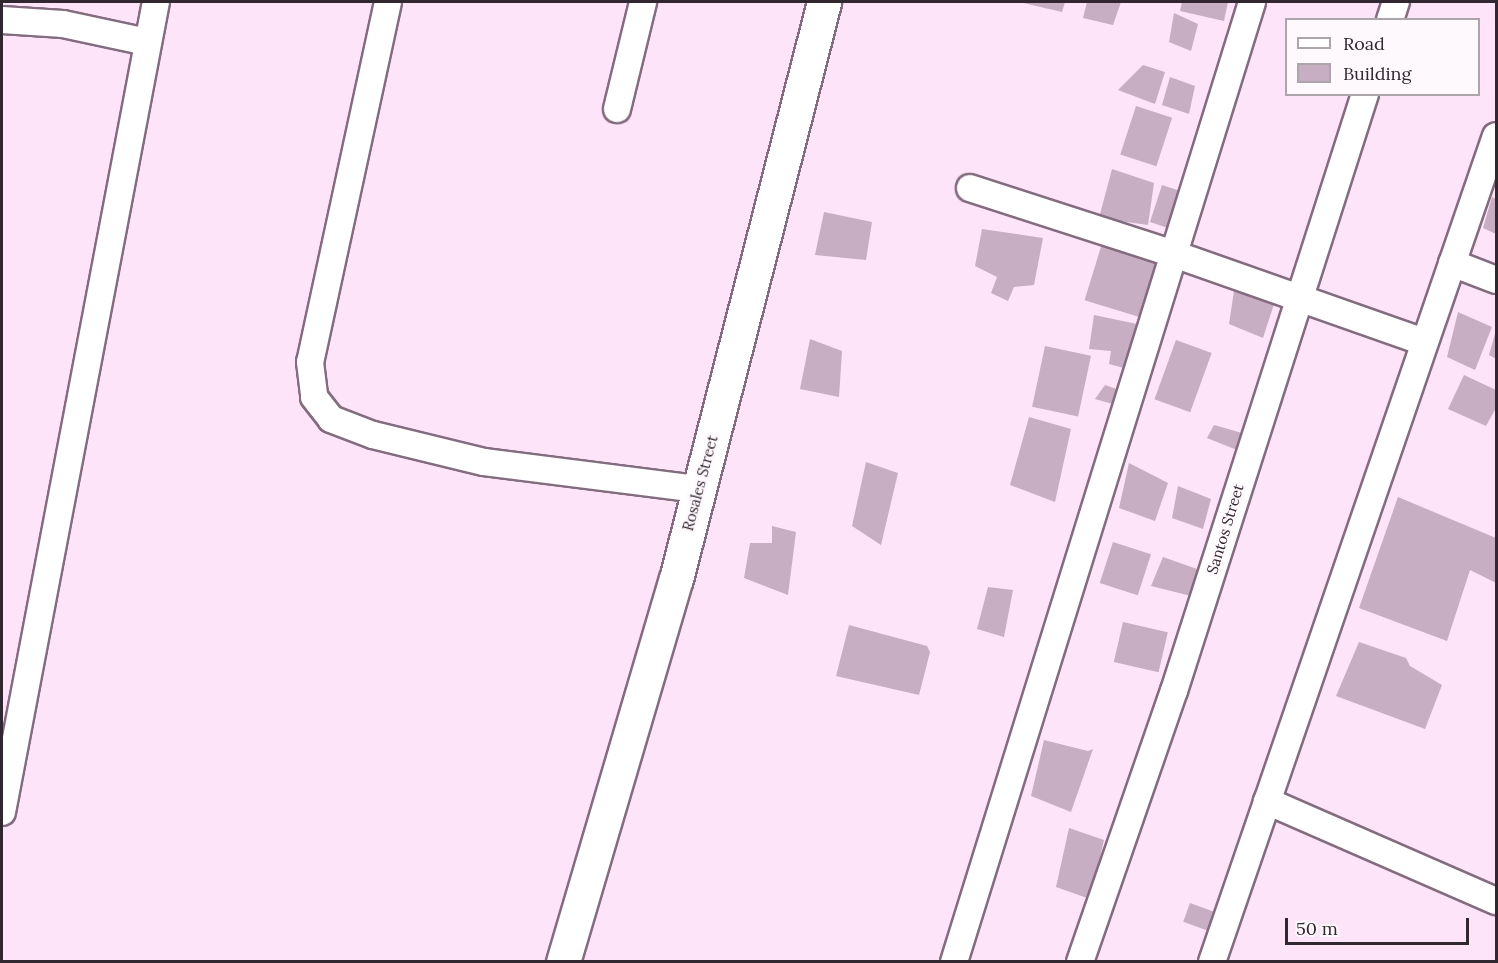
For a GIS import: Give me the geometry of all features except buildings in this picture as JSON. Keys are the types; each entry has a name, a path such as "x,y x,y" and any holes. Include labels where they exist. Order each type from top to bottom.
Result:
{"main road":[{"name":"Rosales Street","path":"563,962 676,579 824,2"}],"street":[{"path":"2,812 156,2"},
{"path":"388,2 310,362 314,397 331,419 373,435 473,459 698,489"},
{"path":"617,109 643,2"},
{"path":"961,960 1252,2"},
{"path":"1391,18 1396,2"},
{"path":"2,20 63,24 147,42"},
{"name":"Santos Street","path":"1080,962 1174,691 1297,299 1364,96"},
{"path":"1212,962 1452,262 1491,168 1497,136"},
{"path":"970,188 1174,254 1424,342"},
{"path":"1452,262 1497,280"},
{"path":"1267,801 1497,901"}]}
